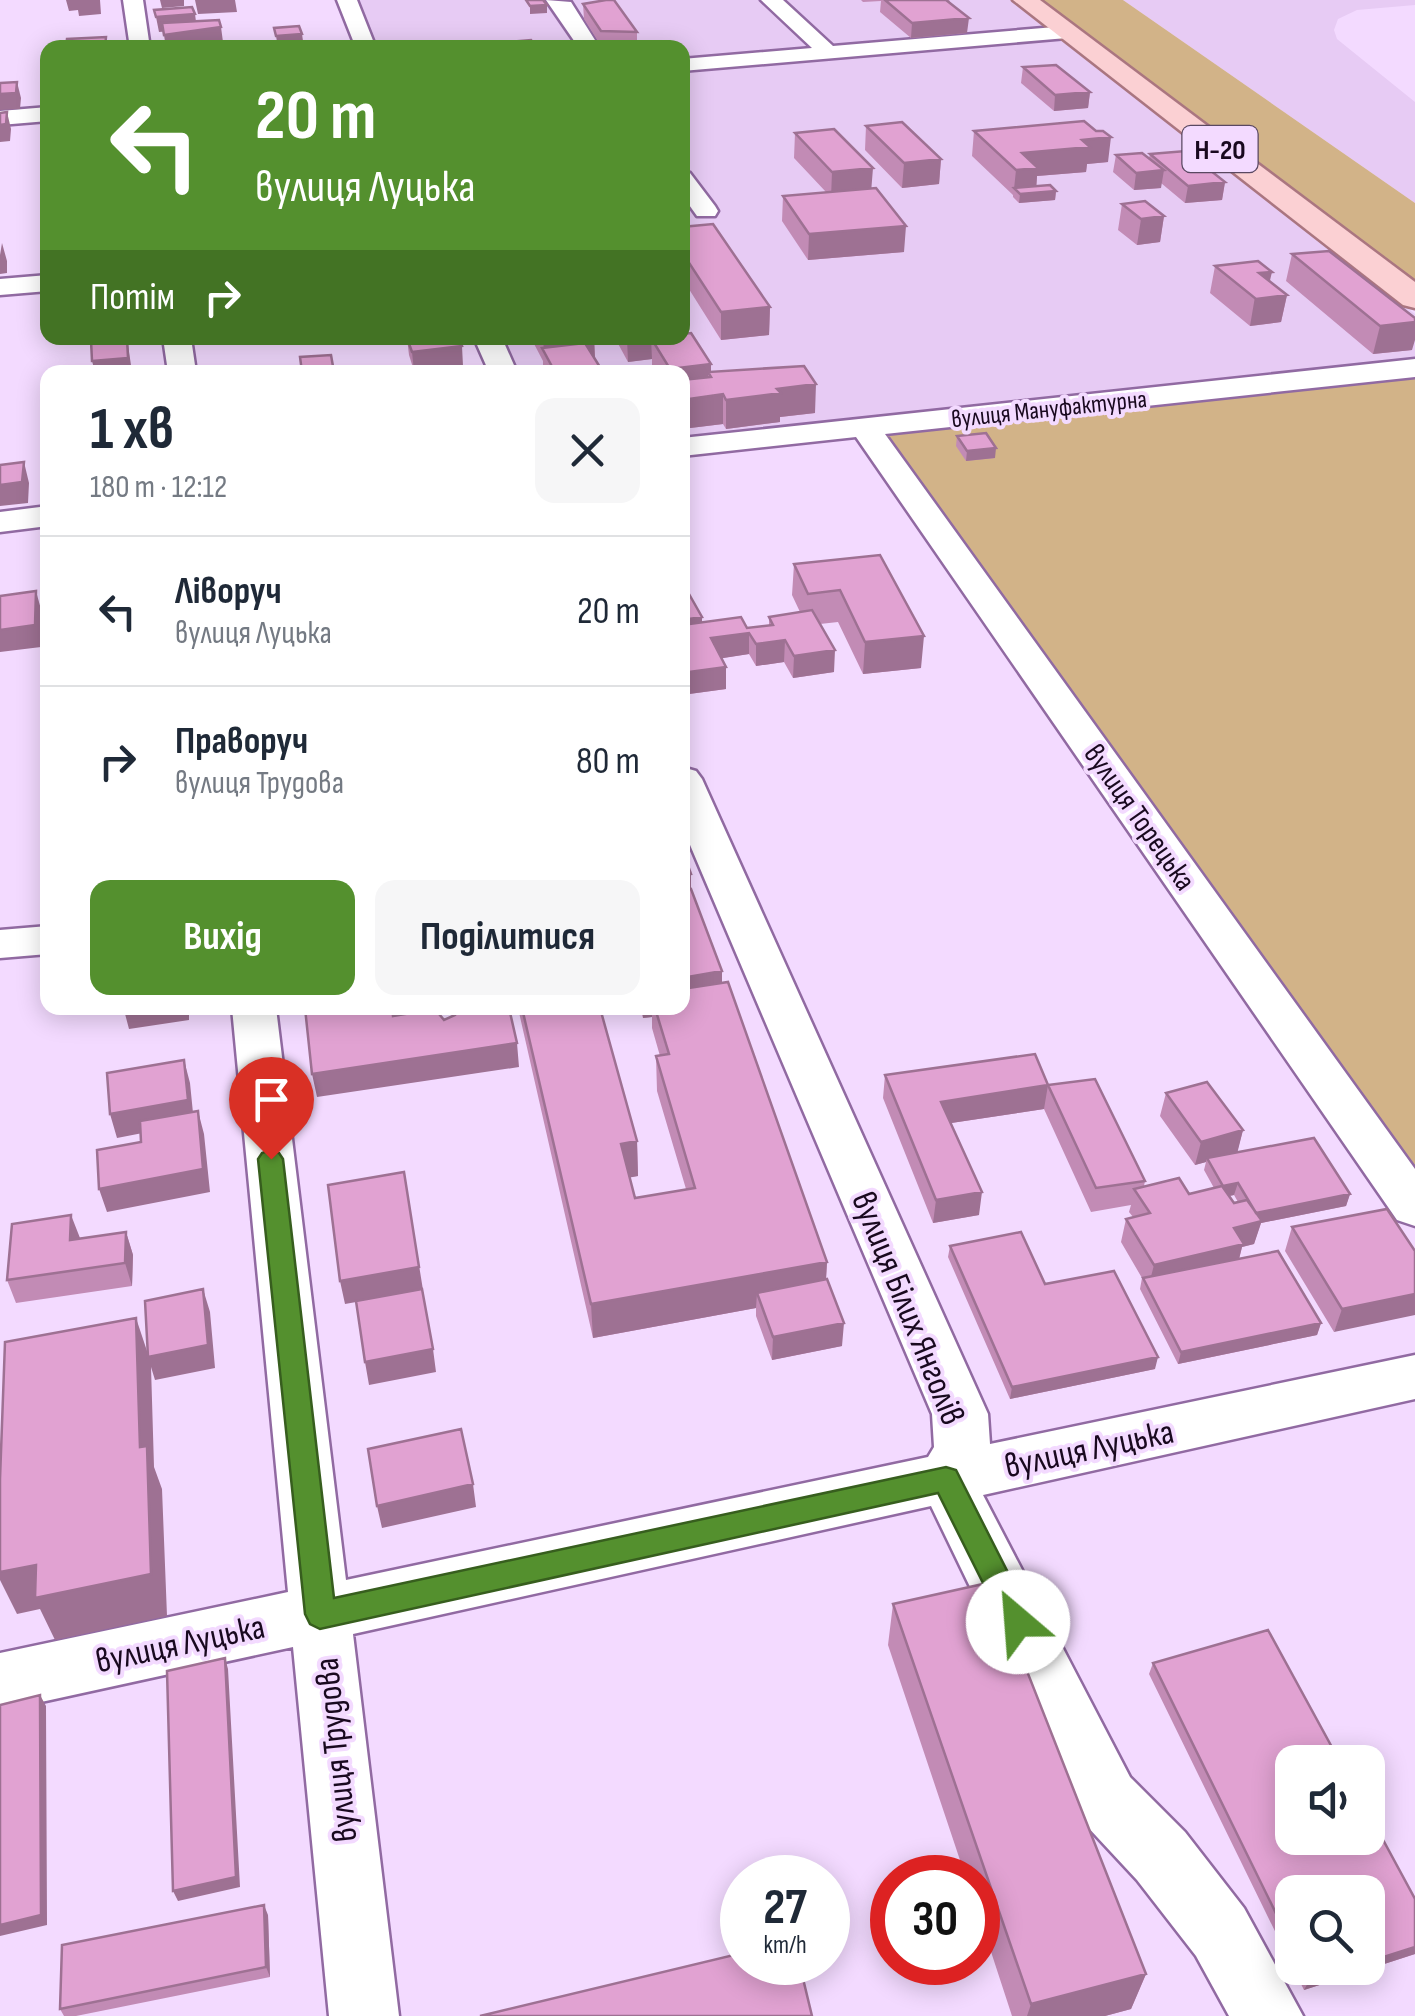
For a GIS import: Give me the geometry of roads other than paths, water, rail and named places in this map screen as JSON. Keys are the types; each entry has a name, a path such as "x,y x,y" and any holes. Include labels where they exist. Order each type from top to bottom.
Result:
{"main road":[{"name":"Н-20","path":"1025,0 1415,298"}],"street":[{"path":"134,0 139,40"},
{"path":"348,0 363,40"},
{"path":"556,0 585,40"},
{"path":"771,0 800,22 828,53"},
{"path":"690,64 1067,32"},
{"path":"0,118 40,115"},
{"path":"690,189 706,211"},
{"path":"0,287 40,284"},
{"name":"вулиця Мануфактурна","path":"690,447 1415,368"},
{"name":"вулиця Торецька","path":"865,428 1415,1207"},
{"path":"0,522 40,517"},
{"name":"вулиця Білих Янголів","path":"690,797 960,1414 962,1448 946,1479"},
{"path":"0,944 40,941"},
{"name":"вулиця Трудова","path":"255,1015 364,2016"},
{"name":"вулиця Луцька","path":"0,1682 1415,1377"},
{"path":"946,1479 1107,1800 1161,1856 1220,1932 1268,2016"}]}
